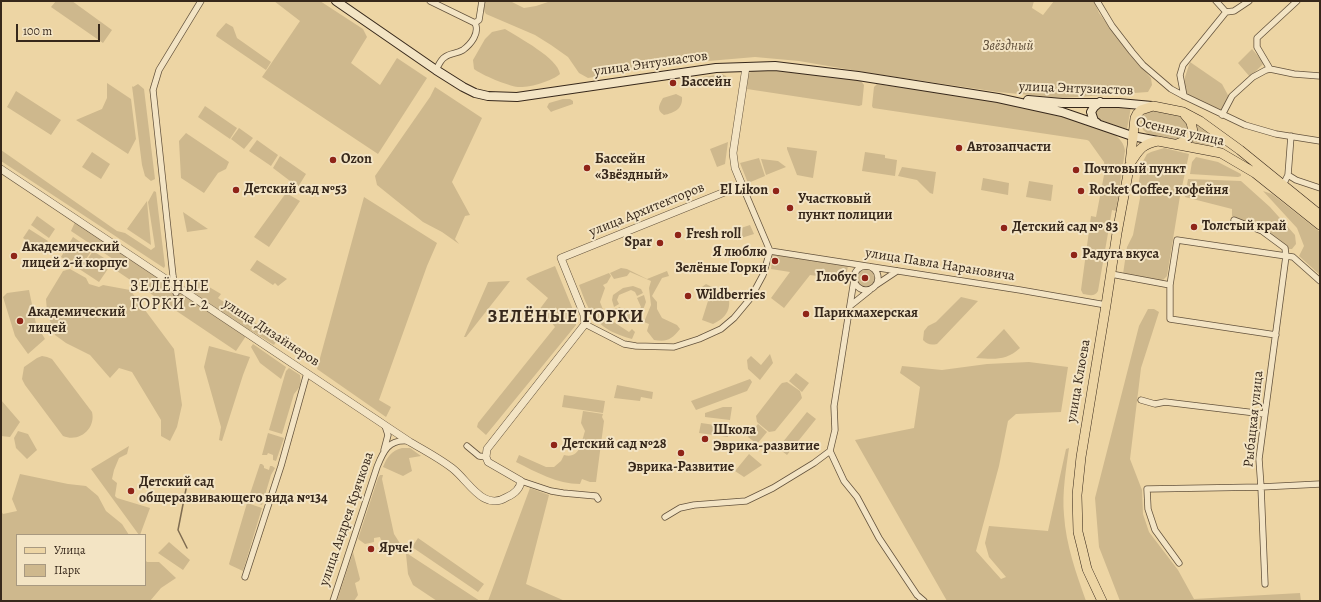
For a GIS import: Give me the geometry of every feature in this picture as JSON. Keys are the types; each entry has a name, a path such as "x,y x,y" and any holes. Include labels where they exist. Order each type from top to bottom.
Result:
{"main road":[{"name":"улица Энтузиастов","path":"336,1 462,87 475,93 488,96 508,98 716,68 746,66 792,67 998,98 1062,112 1109,127"},
{"name":"улица Энтузиастов","path":"998,98 1062,103 1100,102 1152,106"},
{"path":"1097,123 1094,121 1091,112 1100,102"},
{"name":"Осенняя улица","path":"1152,106 1183,112 1200,121 1240,150 1320,215"},
{"name":"улица Клюева","path":"1102,601 1087,569 1078,532 1077,495 1081,457 1130,163 1135,118 1137,114 1152,106"},
{"path":"1177,144 1188,139 1193,132 1192,122 1183,112"},
{"name":"Осенняя улица","path":"1109,127 1132,136 1221,153 1244,166 1277,190 1320,225"},
{"name":"улица Клюева","path":"1130,163 1144,145 1158,141"}],"street":[{"path":"175,289 159,150 154,84 158,70 201,1"},
{"path":"430,1 475,23 477,29 477,34 463,50 444,57 436,70"},
{"path":"475,23 478,20 482,1"},
{"path":"1097,1 1112,26 1143,65 1166,85 1184,96 1245,125 1276,134 1320,141"},
{"path":"1216,1 1226,12 1234,12 1249,1"},
{"path":"1270,69 1257,47 1257,38 1297,1"},
{"path":"1184,96 1180,75 1183,65 1226,12"},
{"path":"598,499 596,496 551,491 521,482 490,464 486,457 487,450 585,324 618,341 636,346 674,347 699,339 721,329 734,318 749,300 763,275 770,251 735,168 733,153 746,66"},
{"path":"1222,115 1232,96 1262,72 1270,69 1294,74 1320,76"},
{"path":"1283,185 1288,175 1291,136"},
{"name":"улица Дизайнеров","path":"1,169 175,289 307,373 454,470 478,495 493,501 504,499 518,489 521,482"},
{"path":"1288,175 1296,180 1320,188"},
{"name":"улица Архитекторов","path":"585,324 584,315 561,258 742,185"},
{"path":"1234,220 1262,231 1285,248 1286,256"},
{"path":"1276,335 1170,319 1170,285 1177,240 1293,257 1320,281"},
{"name":"улица Павла Нарановича","path":"770,251 867,265 1066,297 1106,305"},
{"name":"Рыбацкая улица","path":"1264,584 1259,459 1286,256"},
{"path":"857,264 843,343 834,406 835,430 830,451 844,481 857,497 879,538 917,595 924,601"},
{"path":"854,280 860,289 865,290 872,288 878,281 874,268 867,265 859,267 855,272"},
{"path":"850,306 872,288 897,271"},
{"path":"1111,274 1170,285"},
{"path":"246,577 281,466 307,373"},
{"path":"1141,400 1155,404 1165,402 1264,414"},
{"path":"383,452 388,435 384,424"},
{"name":"улица Андрея Крячкова","path":"333,601 383,452 396,442 410,442"},
{"path":"467,446 479,456 486,457"},
{"path":"665,517 680,508 694,505 746,501 773,488 830,451"},
{"path":"1180,563 1155,530 1148,509 1147,489 1261,487 1320,484"}],"green space":[{"path":"56,1 72,1 112,30 103,43 51,7"},
{"path":"274,1 320,1 363,29 367,37 351,63 380,85 397,58 427,78 378,154 262,77 300,21"},
{"name":"Звёздный","path":"484,1 510,1 524,8 551,1 1034,1 1032,8 1043,15 1054,1 1094,1 1099,13 1130,55 1151,78 1152,85 1148,92 1062,98 998,92 799,61 755,57 662,65 588,78 579,73 568,57 551,45 535,35 486,14 483,9"},
{"path":"226,23 233,27 237,38 271,62 266,70 216,36"},
{"path":"505,29 553,61 560,74 540,84 518,87 495,80 474,69 473,60 485,39 492,32"},
{"path":"1252,49 1264,63 1250,77 1238,63"},
{"path":"1190,62 1222,84 1229,97 1222,110 1185,94 1185,77"},
{"path":"755,69 807,73 861,81 864,85 862,105 859,106 747,89 748,74"},
{"path":"722,74 726,76 728,82 724,86 706,87 702,85 700,81 703,77"},
{"path":"107,83 131,99 136,139 128,154 76,120 102,109 107,98"},
{"path":"138,84 144,89 155,179 151,181 145,176 142,165 132,86 133,87"},
{"path":"877,84 969,97 1052,113 1114,134 1123,143 1125,151 1116,211 1112,210 1097,293 1092,295 1083,294 1081,290 1091,216 1096,217 1105,170 1104,162 1089,141 873,108 874,87"},
{"path":"435,87 482,118 452,182 470,215 465,216 455,239 459,244 442,232 423,222 377,185 375,176 430,97"},
{"path":"16,91 61,120 51,135 7,107"},
{"path":"676,94 682,97 681,105 674,112 664,115 661,113 659,105 663,98"},
{"path":"563,99 570,99 573,101 573,104 551,112 547,107 549,103"},
{"path":"205,106 237,128 230,139 198,117"},
{"path":"1101,106 1131,107 1127,129 1100,120 1095,113"},
{"path":"1151,110 1170,113 1183,118 1187,122 1189,128 1187,135 1178,140 1148,134 1143,130 1140,121 1142,116"},
{"path":"1196,124 1212,136 1209,145 1190,142"},
{"path":"239,128 253,138 244,149 231,139"},
{"path":"186,133 229,162 226,169 218,173 204,193 181,178 179,141"},
{"path":"257,140 278,155 271,166 249,151"},
{"path":"728,142 725,164 717,167 710,149"},
{"path":"787,147 817,151 813,178 797,175"},
{"path":"1164,148 1189,154 1180,196 1167,276 1161,282 1123,274 1127,247 1133,235 1140,198 1139,181 1142,163 1147,154"},
{"path":"1,150 117,231 125,233 151,250 155,247 148,202 154,191 156,192 165,266 164,268 1,161"},
{"path":"92,152 110,164 101,179 82,167"},
{"path":"865,152 885,155 885,158 897,160 895,176 862,171"},
{"path":"280,156 306,174 298,187 273,168"},
{"path":"1196,157 1218,162 1241,174 1241,176 1190,174 1192,162"},
{"path":"759,158 765,176 748,183 740,163"},
{"path":"761,159 778,161 786,167 766,175"},
{"path":"902,167 936,172 933,194 930,193 917,180 898,176"},
{"path":"983,178 1009,183 1008,195 981,190"},
{"path":"1188,179 1241,181 1270,207 1295,235 1296,244 1292,249 1289,249 1262,228 1232,216 1232,209 1185,197"},
{"path":"1029,181 1053,185 1051,201 1026,197"},
{"path":"1263,191 1272,194 1320,232 1320,275 1299,256 1304,246 1297,228"},
{"path":"286,193 300,201 269,247 254,237"},
{"path":"364,197 437,243 427,266 379,400 391,407 386,417 317,369"},
{"path":"147,201 151,245 127,229"},
{"path":"183,212 208,229 187,232"},
{"path":"37,216 55,229 49,238 31,225"},
{"path":"75,222 190,297 199,281 221,294 218,298 278,338 274,345 250,330 236,351 111,267 116,261 71,231"},
{"path":"750,225 754,234 738,239 735,230"},
{"path":"29,229 48,241 41,250 23,238"},
{"path":"73,237 92,250 86,259 87,260 93,251 112,263 99,282 61,257"},
{"path":"773,253 848,265 846,280 810,275 784,308 771,298 790,272 771,269"},
{"path":"257,260 287,279 278,286 275,283 273,285 250,270"},
{"path":"555,266 576,317 576,325 486,435 477,427 478,423 555,327 551,320 539,310 548,298 526,279"},
{"path":"621,268 627,269 647,279 667,271 669,276 662,278 652,296 657,302 657,309 662,318 677,325 680,329 674,336 662,341 654,340 647,331 649,324 644,322 651,305 649,288 651,281 630,272 627,276 614,279 610,273"},
{"path":"866,268 873,271 876,278 873,285 866,288 859,285 856,278 859,271"},
{"path":"70,269 86,278 89,284 99,287 103,285 130,290 174,349 182,405 177,427 170,441 161,436 161,420 132,372 119,368 110,378 90,355 66,343 55,335 47,312 46,299 63,271"},
{"path":"609,273 611,276 607,283 603,285 605,288 600,302 606,317 629,332 632,329 635,332 632,339 611,331 597,320 587,305 579,285"},
{"path":"510,281 466,337 464,337 488,282"},
{"path":"706,284 728,295 729,300 728,309 725,316 713,324 702,320 708,301 702,287"},
{"path":"633,286 641,289 643,293 637,296 635,292 631,290 619,295 617,300 619,304 614,307 612,300 613,295 623,288"},
{"path":"29,290 36,324 45,339 28,354 15,336 3,297 7,293"},
{"path":"644,295 646,302 640,318 625,320 619,316 615,309 620,307 626,315 639,310 641,307 637,298"},
{"path":"961,297 978,301 937,344 925,342 923,340 924,331 928,326 936,322"},
{"path":"1148,309 1154,309 1159,312 1141,368 1130,459 1142,490 1143,514 1149,532 1178,570 1194,599 1300,593 1301,601 1120,601 1099,547 1095,498 1139,326"},
{"path":"1004,329 1020,348 1005,357 994,359 976,358"},
{"path":"253,344 286,367 281,379 260,363 251,347"},
{"path":"209,346 250,357 222,441 219,440 221,427 204,367"},
{"path":"770,354 773,363 760,380 748,369 747,360 751,356 761,365"},
{"path":"42,356 52,359 92,412 92,423 81,436 69,438 63,436 22,379 24,367"},
{"path":"1029,362 1068,367 1061,412 1016,414 1008,421 999,466 976,551 1001,579 1006,577 989,557 985,543 989,526 1048,531 1066,449 1069,448 1064,489 1065,526 1072,559 1086,601 947,601 855,440 914,428 920,387 900,373 902,366 942,370 987,364"},
{"path":"289,368 300,375 301,381 299,388 294,394 282,434 269,430 286,371"},
{"path":"796,373 809,383 802,392 789,381"},
{"path":"750,379 752,382 747,391 696,410 691,401"},
{"path":"787,382 800,391 802,398 775,431 769,432 757,422 756,416 780,385"},
{"path":"617,385 653,392 652,399 641,397 640,401 614,398"},
{"path":"564,395 605,401 603,413 562,407"},
{"path":"1,400 20,422 10,437 1,436"},
{"path":"723,407 732,407 730,420 705,417 705,413"},
{"path":"583,411 603,414 602,417 604,421 596,482 590,482 582,479 580,484 555,480 516,462 519,455 546,467 554,467 561,461 564,455 569,456 577,452 581,445 585,431 581,423"},
{"path":"807,412 816,419 787,455 778,448"},
{"path":"701,423 729,427 728,437 699,433"},
{"path":"758,424 767,432 757,444 748,437"},
{"path":"18,431 28,434 37,450 27,459 16,448 14,438"},
{"path":"268,433 284,438 276,461 273,460 273,455 268,453 267,455 262,455"},
{"path":"129,446 127,454 119,458 112,479 117,483 115,496 117,498 150,508 140,534 138,534 91,469"},
{"path":"402,448 410,448 421,456 409,458 412,471 403,476 383,467 390,455"},
{"path":"749,454 762,465 744,477 735,471"},
{"path":"260,464 269,470 270,466 275,468 271,475 262,505 248,500"},
{"path":"20,474 68,484 86,486 98,496 106,511 122,524 128,534 16,534 16,586 146,586 146,561 159,562 176,578 161,588 150,601 1,601 1,511 3,514 17,511 12,499"},
{"path":"380,475 383,475 382,479 394,534 401,545 395,549 389,542 381,540 380,537 374,538 374,542 365,544 358,539"},
{"path":"530,488 549,495 526,584 565,601 488,601"},
{"path":"247,503 262,508 243,571 229,564"},
{"path":"418,538 484,584 478,592 412,547"},
{"path":"169,542 190,560 183,570 158,553"},
{"path":"353,552 360,579 355,583 358,595 354,601 337,601"},
{"path":"406,554 480,601 437,601 413,585 408,574"}],"waterway":[{"path":"186,489 178,530 187,548"}],"place":[{"name":"Бассейн","path":"673,83"},
{"name":"Автозапчасти","path":"959,148"},
{"name":"Ozon","path":"333,160"},
{"name":"Бассейн «Звёздный»","path":"587,168"},
{"name":"Почтовый пункт","path":"1076,170"},
{"name":"Детский сад №53","path":"236,190"},
{"name":"El Likon","path":"776,191"},
{"name":"Rocket Coffee, кофейня","path":"1081,191"},
{"name":"Участковый пункт полиции","path":"790,208"},
{"name":"Толстый край","path":"1194,227"},
{"name":"Детский сад № 83","path":"1004,228"},
{"name":"Fresh roll","path":"678,235"},
{"name":"Spar","path":"660,243"},
{"name":"Радуга вкуса","path":"1074,255"},
{"name":"Академический лицей 2-й корпус","path":"14,256"},
{"name":"Я люблю Зелёные Горки","path":"775,261"},
{"name":"Глобус","path":"865,278"},
{"name":"Wildberries","path":"688,296"},
{"name":"Парикмахерская","path":"806,314"},
{"name":"Академический лицей","path":"20,321"},
{"name":"Школа Эврика-развитие","path":"705,439"},
{"name":"Детский сад №28","path":"554,445"},
{"name":"Эврика-Развитие","path":"681,453"},
{"name":"Детский сад общеразвивающего вида №134","path":"131,491"},
{"name":"Ярче!","path":"371,549"}],"district":[{"name":"ЗЕЛЁНЫЕ ГОРКИ - 2","path":"170,296"},
{"name":"ЗЕЛЁНЫЕ ГОРКИ","path":"566,318"}]}
